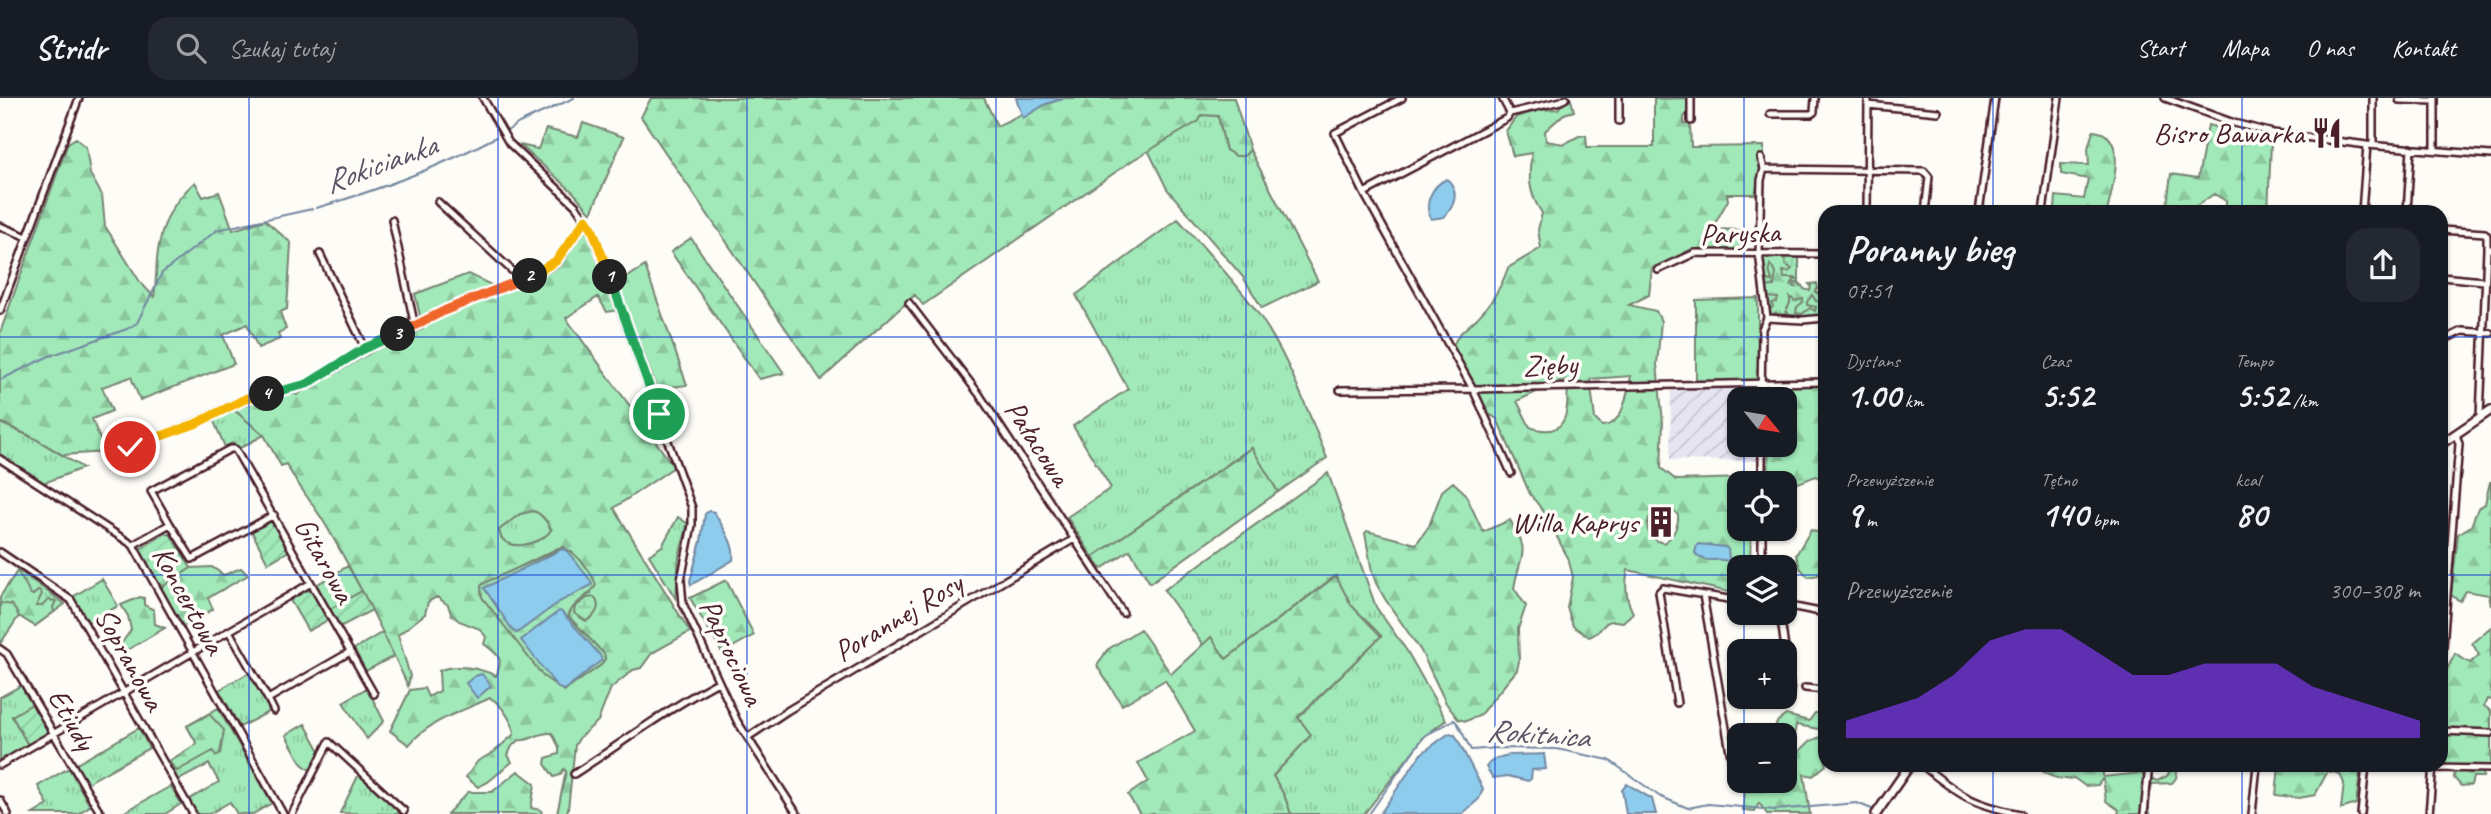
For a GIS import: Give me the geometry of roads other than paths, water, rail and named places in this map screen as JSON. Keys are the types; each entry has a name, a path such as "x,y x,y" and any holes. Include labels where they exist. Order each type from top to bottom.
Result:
{"street":[{"path":"0,310 78,98"},
{"name":"Paprociowa","path":"483,98 509,143 564,195 592,228 689,494 692,524 682,573 681,596 737,721 797,814"},
{"path":"1402,98 1335,133 1364,193 1473,389 1511,473"},
{"path":"1502,98 1510,113"},
{"path":"1364,193 1507,118 1510,113 1566,98"},
{"path":"1619,98 1619,121"},
{"path":"1691,98 1691,121"},
{"path":"1770,114 1811,114 1815,109 1815,98"},
{"path":"1980,205 1995,98"},
{"path":"2044,205 2059,98"},
{"path":"2165,98 2241,125 2273,133 2370,145 2491,155"},
{"path":"2363,205 2373,98"},
{"path":"2399,100 2435,99 2435,150"},
{"path":"1867,205 1868,102 1938,112"},
{"path":"2407,205 2411,148"},
{"path":"1761,158 1764,169 1761,180 1759,253 1767,318 1762,329 1762,387"},
{"path":"1764,169 1924,171 1929,177 1926,205"},
{"path":"438,202 522,279"},
{"path":"104,457 195,424 247,398 307,384 365,348 415,327 446,310 522,279 556,261 586,219"},
{"path":"392,220 415,327"},
{"path":"0,226 27,237"},
{"path":"2448,230 2484,233 2487,236 2489,249 2484,281 2480,418"},
{"name":"Paryska","path":"1658,270 1695,253 1818,254"},
{"path":"320,254 365,348"},
{"path":"2448,278 2484,281"},
{"name":"Pałacowa","path":"909,303 978,394 1123,613"},
{"path":"1767,318 1818,319"},
{"path":"2448,337 2458,331 2491,333"},
{"name":"Zięby","path":"1340,390 1818,382"},
{"path":"2448,439 2491,410"},
{"path":"2448,583 2459,444 2456,434"},
{"name":"Gitarowa","path":"170,524 151,491 230,449 235,449 374,694"},
{"name":"Koncertowa","path":"0,459 133,545 283,814"},
{"path":"133,545 170,524 192,559 274,515"},
{"name":"Porannej Rosy","path":"748,737 1074,539"},
{"name":"Sopranowa","path":"0,552 71,600 193,814"},
{"path":"0,765 311,583"},
{"path":"1677,703 1659,593 1663,588 1727,599"},
{"path":"1703,595 1727,734"},
{"path":"1797,607 1818,612"},
{"path":"229,631 274,710"},
{"name":"Etiudy","path":"0,649 8,654 101,814"},
{"path":"268,699 350,652"},
{"path":"573,774 645,729 658,717 718,682"},
{"path":"1805,688 1818,689"},
{"path":"2448,731 2491,733"},
{"path":"292,814 329,742 404,811"},
{"path":"2448,767 2491,769"},
{"path":"1876,814 1905,772"},
{"path":"1931,772 1971,801 2020,814"},
{"path":"2144,814 2148,772"},
{"path":"2252,814 2256,772"},
{"path":"2361,814 2365,772"},
{"path":"2429,814 2432,772"},
{"path":"0,800 8,814"}],"water":[{"path":"1016,98 1065,98 1046,104 1023,118"},
{"path":"1447,179 1455,193 1451,208 1444,217 1431,219 1428,207 1430,196 1437,186"},
{"path":"714,512 727,535 733,560 691,585 705,514"},
{"path":"1697,545 1725,547 1728,549 1727,561 1699,557 1695,553"},
{"path":"562,549 567,551 592,585 559,602 517,633 513,631 484,588"},
{"path":"559,611 602,660 564,690 558,688 521,640"},
{"path":"482,674 491,686 477,698 466,683"},
{"path":"1448,734 1455,735 1483,789 1479,799 1462,814 1380,814 1421,754"},
{"path":"1544,754 1546,769 1532,770 1531,779 1528,781 1508,776 1493,778 1486,767 1504,756"},
{"path":"1627,784 1652,799 1656,814 1626,814 1622,790"}],"waterway":[{"name":"Rokicianka","path":"507,131 574,98"},
{"name":"Rokicianka","path":"316,208 408,177 496,137"},
{"name":"Rokicianka","path":"0,380 47,357 137,323 162,273 217,230 312,209"},
{"name":"Rokitnica","path":"1369,814 1424,736 1454,720 1471,750 1557,749 1609,760 1659,796 1688,808 1708,804 1775,810 1857,803 1874,810"}],"place":[{"name":"Bisro Bawarka","path":"2327,133"},
{"name":"Willa Kaprys","path":"1661,522"}]}
